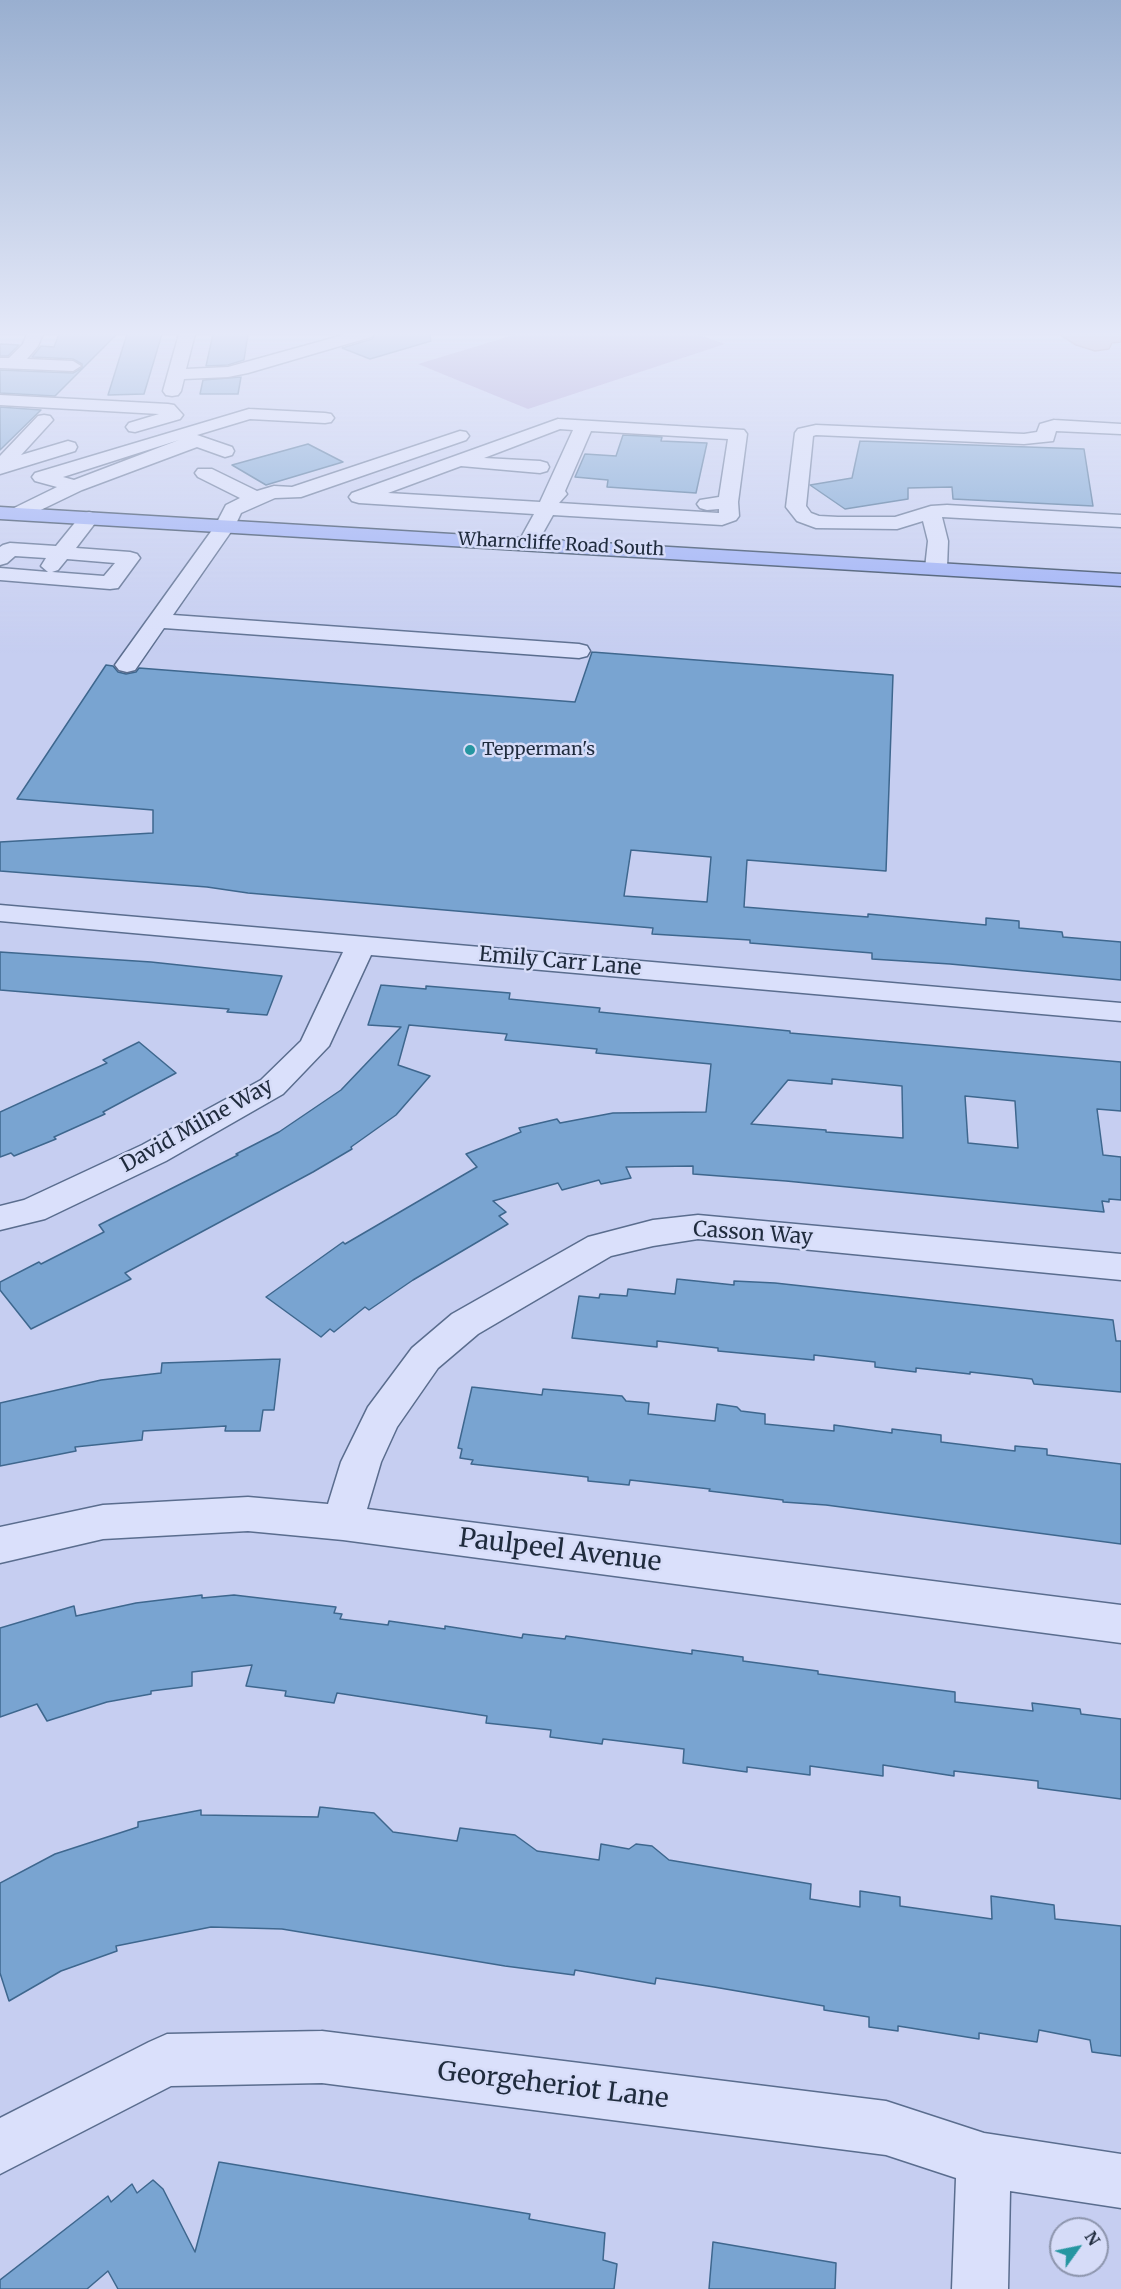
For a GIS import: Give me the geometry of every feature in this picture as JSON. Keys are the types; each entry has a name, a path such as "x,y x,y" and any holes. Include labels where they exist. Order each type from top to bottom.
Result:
{"main road":[{"name":"Wharncliffe Road South","path":"9,513 1121,580"}],"street":[{"path":"0,468 25,441"},
{"path":"75,486 42,477 175,441"},
{"path":"9,513 109,474 181,441"},
{"path":"199,441 225,451"},
{"path":"127,665 225,526 233,509 255,498 274,492 294,493 446,441"},
{"path":"513,441 359,497 552,498"},
{"path":"528,543 552,498 571,441"},
{"path":"404,481 457,484 722,519 729,516 728,502 737,441"},
{"path":"803,441 796,507 804,517 816,522 897,523 932,512 947,511 1121,521"},
{"path":"0,468 86,442"},
{"path":"456,461 541,459 496,447"},
{"path":"205,473 255,498"},
{"path":"109,474 135,483"},
{"path":"932,512 938,541 936,568"},
{"path":"42,577 89,518"},
{"path":"0,559 10,549 130,558 110,583 0,574"},
{"path":"157,621 579,651"},
{"name":"Emily Carr Lane","path":"0,913 1121,1012"},
{"name":"David Milne Way","path":"0,1218 33,1210 154,1153 272,1087 314,1046 361,945"},
{"name":"Casson Way","path":"343,1523 361,1462 382,1418 424,1358 465,1324 600,1245 653,1233 698,1227 1121,1267"},
{"name":"Paulpeel Avenue","path":"0,1545 103,1522 248,1514 343,1523 1121,1624"},
{"name":"Georgeheriot Lane","path":"0,2147 167,2060 322,2056 886,2128 984,2160 1121,2181"},
{"path":"980,2289 984,2160"}],"building":[{"path":"0,441 9,441 0,450"},
{"path":"621,441 707,443 696,493 607,487 608,480 575,477 585,454 616,456"},
{"path":"860,441 1084,449 1093,506 953,499 952,487 908,488 908,499 845,509 810,485 852,478"},
{"path":"308,444 343,462 266,485 232,465"},
{"name":"Tepperman's","path":"592,652 893,675 886,871 747,860 744,907 868,917 868,914 986,925 986,918 1019,921 1019,928 1062,932 1063,937 1121,942 1121,980 872,959 872,953 750,943 750,940 652,934 653,928 248,893 207,887 0,871 0,842 153,833 153,810 17,799 106,665 113,666 118,672 126,674 136,672 139,668 575,702","holes":["631,850 711,857 707,902 624,896"]},
{"path":"0,952 151,962 282,976 267,1015 227,1012 229,1009 0,990"},
{"path":"381,985 426,989 426,986 510,993 509,999 600,1008 599,1012 790,1031 790,1033 1121,1062 1121,1111 1097,1109 1103,1155 1121,1157 1121,1200 1102,1201 1104,1212 693,1174 693,1166 626,1167 631,1178 601,1184 599,1180 562,1190 558,1183 493,1201 506,1212 499,1216 508,1224 413,1280 369,1310 365,1307 334,1332 330,1329 321,1337 266,1297 343,1242 345,1244 477,1167 466,1154 521,1132 519,1128 557,1119 560,1123 613,1113 706,1112 711,1064 596,1053 597,1049 505,1040 507,1034 409,1025 398,1065 430,1076 396,1115 351,1147 352,1149 313,1172 125,1273 131,1279 31,1329 0,1290 0,1282 104,1232 99,1225 238,1155 236,1154 279,1132 341,1090 401,1027 368,1025","holes":["832,1079 902,1086 903,1138 751,1124 788,1080 832,1084","965,1096 1015,1101 1018,1148 968,1143"]},
{"path":"139,1042 176,1073 103,1112 105,1114 54,1137 56,1139 14,1156 11,1153 0,1157 0,1112 107,1063 103,1060"},
{"path":"677,1279 734,1285 734,1281 775,1283 1113,1320 1116,1341 1121,1341 1121,1392 1034,1384 1032,1379 970,1372 970,1374 916,1368 916,1372 875,1367 875,1362 814,1355 814,1360 718,1351 718,1348 657,1341 657,1347 572,1338 579,1296 599,1298 600,1294 627,1296 628,1289 675,1294"},
{"path":"280,1359 274,1410 263,1410 260,1431 225,1431 226,1426 143,1431 142,1440 75,1447 76,1451 0,1466 0,1403 101,1380 161,1373 162,1363"},
{"path":"472,1387 542,1395 543,1389 622,1396 626,1401 649,1403 648,1414 715,1421 717,1404 737,1407 741,1411 765,1414 765,1424 834,1431 834,1425 892,1433 892,1429 941,1435 941,1442 1015,1451 1015,1446 1047,1449 1047,1455 1121,1464 1121,1544 826,1505 783,1502 783,1500 709,1491 710,1489 630,1480 629,1485 588,1481 588,1477 471,1464 473,1460 460,1458 462,1449 458,1448"},
{"path":"202,1595 202,1598 234,1595 336,1607 334,1613 342,1614 340,1619 388,1625 389,1621 445,1629 445,1626 522,1638 523,1634 565,1639 566,1636 692,1654 692,1650 743,1657 743,1661 818,1671 818,1674 955,1692 955,1702 1033,1711 1032,1703 1080,1709 1081,1714 1121,1719 1121,1799 1038,1788 1038,1781 954,1771 954,1776 883,1765 883,1776 810,1766 810,1775 747,1767 747,1772 683,1763 684,1749 603,1739 602,1744 550,1737 551,1730 486,1723 487,1716 337,1693 334,1703 285,1696 286,1691 246,1686 252,1665 192,1672 192,1686 151,1691 151,1694 107,1702 47,1721 37,1704 0,1717 0,1628 74,1606 76,1616 136,1603"},
{"path":"320,1807 374,1813 393,1832 457,1841 460,1828 515,1835 537,1851 599,1860 601,1844 629,1849 636,1844 652,1846 669,1860 811,1884 810,1899 860,1907 860,1891 900,1897 900,1906 992,1919 991,1896 1054,1905 1055,1919 1121,1926 1121,2056 1092,2052 1090,2040 1039,2030 1037,2042 979,2033 979,2039 898,2026 898,2031 869,2027 869,2017 824,2010 824,2006 714,1987 656,1978 655,1984 575,1970 574,1975 505,1966 282,1929 211,1927 116,1946 117,1951 61,1971 9,2001 0,1973 0,1883 55,1854 138,1827 138,1822 201,1810 201,1815 318,1817"},
{"path":"219,2162 530,2214 529,2219 605,2233 603,2260 617,2264 614,2289 118,2289 108,2271 87,2289 0,2289 0,2280 108,2196 111,2202 132,2184 137,2193 153,2180 163,2189 195,2252"},
{"path":"713,2242 836,2263 835,2289 709,2289"}],"place":[{"name":"Tepperman's","path":"470,750"}]}
